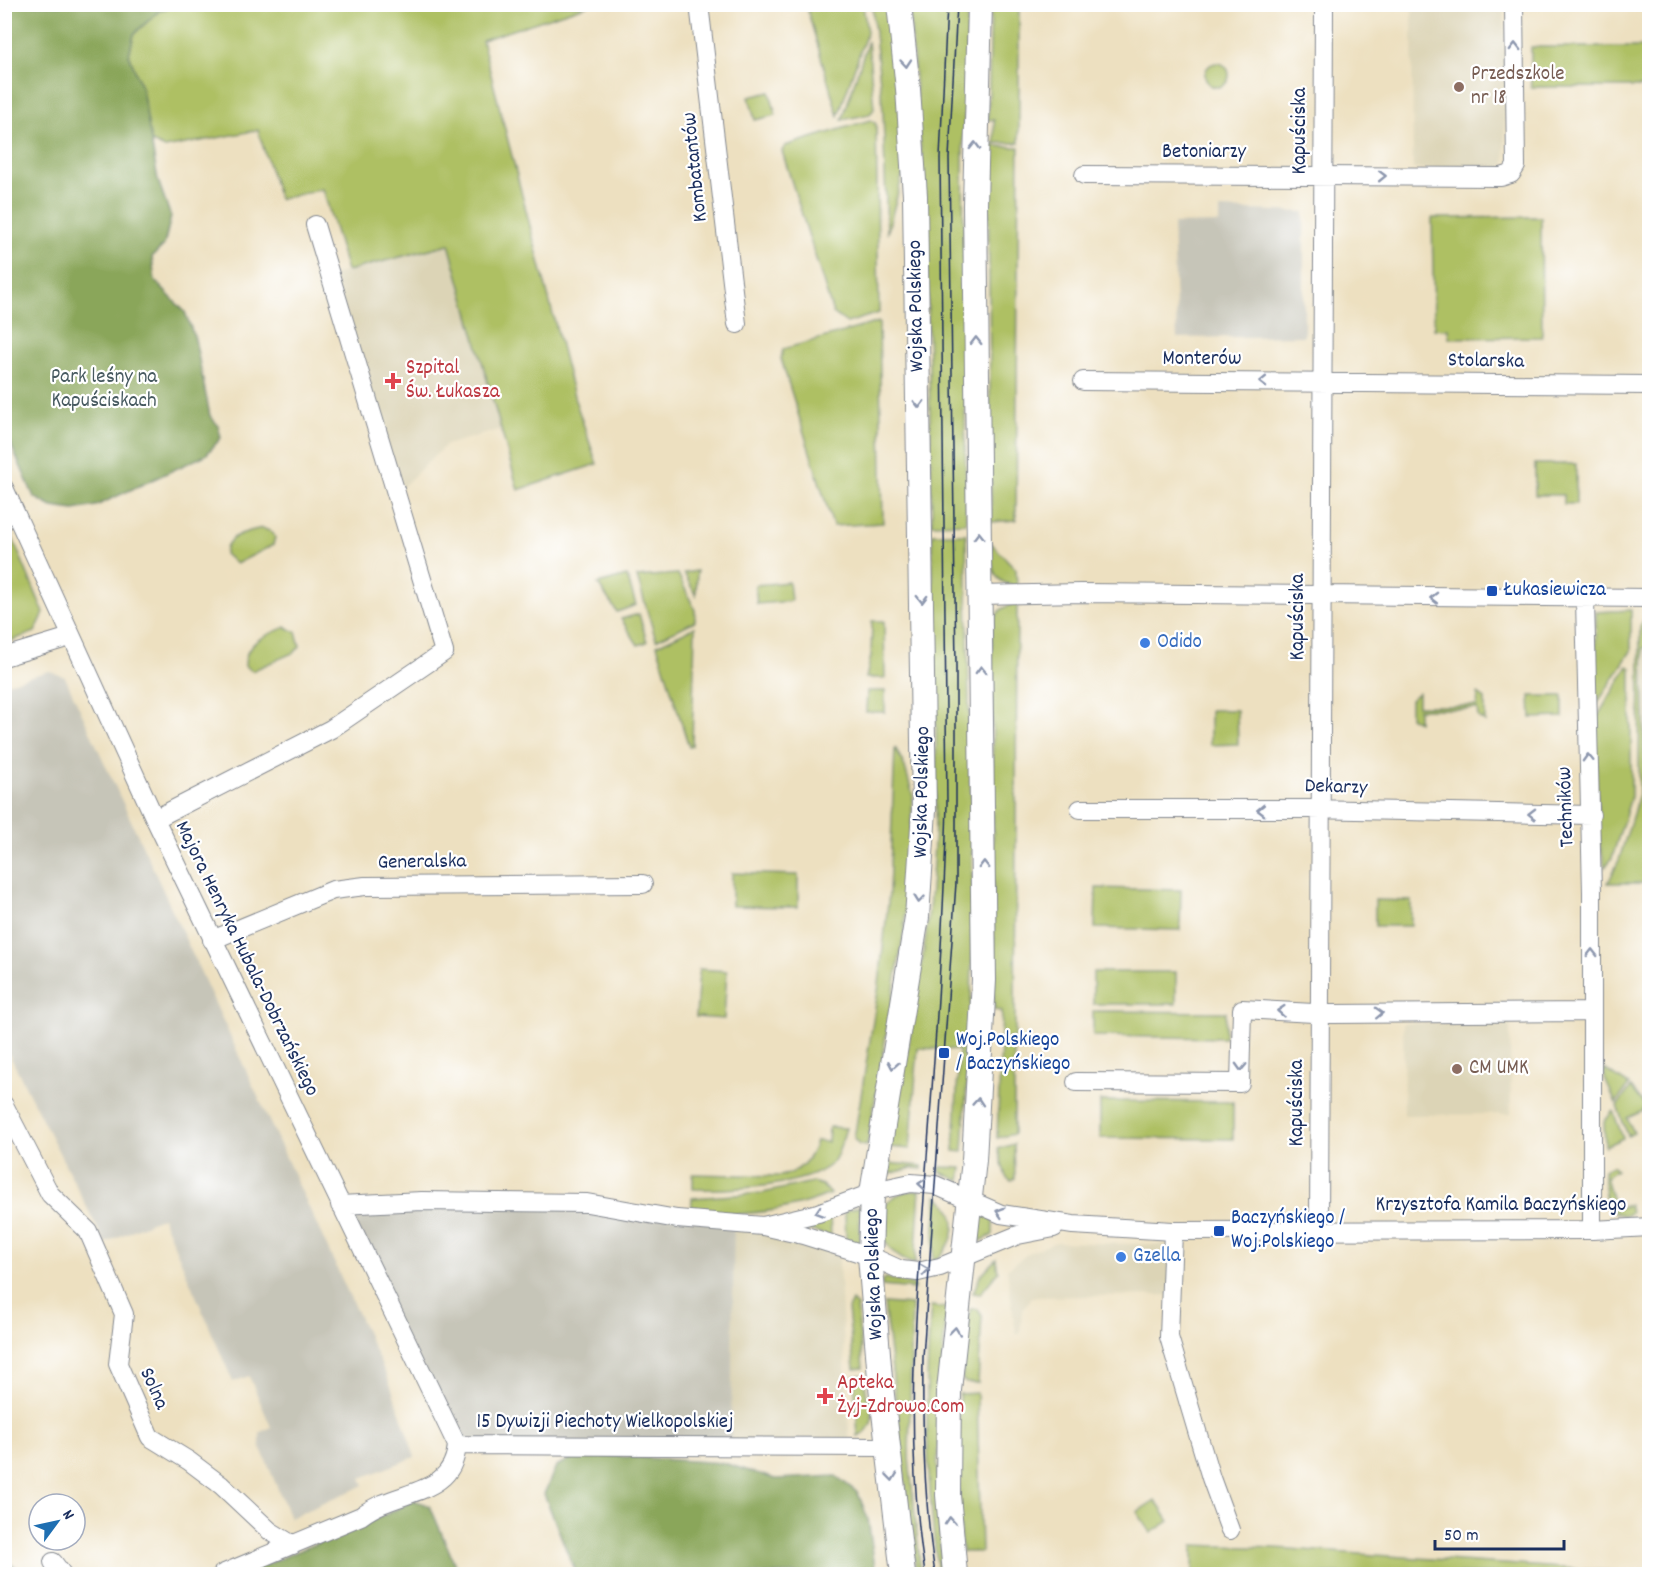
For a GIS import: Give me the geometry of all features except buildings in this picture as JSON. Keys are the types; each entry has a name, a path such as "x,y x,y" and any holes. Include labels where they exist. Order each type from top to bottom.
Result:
{"street":[{"name":"Kombatantów","path":"699,4 737,324"},
{"name":"Wojska Polskiego","path":"899,4 908,89 915,196 924,810 914,938 872,1193 870,1256 903,1575"},
{"path":"955,1575 948,1495 947,1438 979,1095 984,980 975,205 981,4"},
{"name":"Kapuściska","path":"1319,1230 1324,4"},
{"name":"Betoniarzy","path":"1084,175 1500,177 1510,174 1516,166 1514,4"},
{"path":"155,819 313,739 444,652 315,225"},
{"name":"Monterów","path":"1083,381 1322,381"},
{"name":"Stolarska","path":"1322,381 1650,385"},
{"name":"Majora Henryka Hubala-Dobrzańskiego","path":"4,488 70,637 212,940 457,1445"},
{"path":"980,595 1081,593 1584,600 1650,598"},
{"name":"Techników","path":"1584,600 1591,815 1592,1230"},
{"path":"4,657 70,637"},
{"name":"Dekarzy","path":"1080,809 1319,810 1591,815"},
{"name":"Generalska","path":"212,940 333,890 365,886 644,884"},
{"path":"1076,1082 1240,1083 1242,1008 1320,1013 1592,1012"},
{"name":"Solna","path":"4,1105 50,1194 88,1231 120,1303 124,1314 118,1364 150,1437 205,1473 270,1531 293,1545"},
{"path":"763,1226 818,1213 898,1184 924,1183 1001,1214 1073,1225"},
{"path":"340,1205 422,1201 587,1203 677,1219 763,1226 803,1235 870,1256 901,1270 918,1272 939,1267 1018,1235 1073,1225"},
{"name":"Krzysztofa Kamila Baczyńskiego","path":"1073,1225 1173,1231 1592,1230 1650,1227"},
{"path":"1173,1231 1169,1337 1207,1466 1230,1530"},
{"name":"15 Dywizji Piechoty Wielkopolskiej","path":"222,1575 361,1516 375,1505 441,1481 453,1465 457,1445 888,1447"}],"shaded area":[{"name":"Przedszkole nr 18","path":"1412,5 1504,5 1505,169 1413,169"},
{"path":"1219,209 1304,212 1304,336 1177,338 1173,224 1219,223"},
{"path":"449,244 502,429 446,445 395,494 330,276"},
{"path":"1643,647 1650,647 1650,804 1645,804"},
{"path":"49,671 65,677 391,1386 415,1457 361,1478 364,1485 290,1518 260,1446 260,1433 271,1427 249,1376 233,1382 162,1217 105,1243 5,1046 5,684"},
{"name":"CM UMK","path":"1510,1022 1511,1114 1404,1115 1403,1023"},
{"path":"587,1203 734,1225 731,1446 457,1445 340,1205"},
{"path":"734,1225 838,1246 850,1447 731,1446"},
{"path":"1056,1242 1172,1245 1170,1295 1032,1297 1022,1312 1020,1334 1016,1334 1007,1269 1030,1252"}],"green space":[{"name":"Park leśny na Kapuściskach","path":"4,5 177,5 159,11 134,34 129,55 142,89 158,180 171,217 164,245 152,257 155,281 185,312 195,339 210,416 218,425 221,438 206,455 96,506 74,510 52,507 34,497 5,431"},
{"path":"177,5 588,5 482,40 575,400 597,464 518,490 449,244 347,271 323,189 279,199 258,130 165,148 150,141 142,89 129,55 134,34 159,11"},
{"path":"806,5 863,5 867,32 838,116"},
{"path":"872,5 890,5 905,166 887,234 883,111"},
{"path":"909,5 968,5 963,151 966,523 932,524 926,216"},
{"path":"991,5 1019,5 1019,143 995,143 994,120 988,120"},
{"path":"868,41 874,109 870,114 842,120"},
{"path":"1531,47 1649,47 1649,87 1531,87"},
{"path":"1217,63 1225,67 1229,75 1225,83 1217,87 1209,83 1205,75 1209,67"},
{"path":"770,92 776,115 755,120 749,97"},
{"path":"870,120 876,124 879,313 847,323 833,313 782,151 785,146"},
{"path":"991,146 1019,147 1016,520 991,522 988,150 991,150"},
{"path":"1541,217 1542,337 1449,338 1448,329 1434,329 1432,218"},
{"path":"879,322 883,523 833,526 781,359 783,349"},
{"path":"1535,464 1576,464 1576,504 1564,504 1564,495 1535,495"},
{"path":"5,520 44,613 35,632 5,643"},
{"path":"262,528 272,532 275,537 273,545 236,564 225,554 233,538"},
{"path":"932,534 966,534 973,915 963,1152 954,1151 959,1050 918,1048 910,1149 890,1147 921,970 933,863 936,740"},
{"path":"991,543 1016,569 1017,586 1008,584 997,577 992,565"},
{"path":"697,571 696,596 684,573"},
{"path":"678,574 695,610 695,621 656,640 637,577"},
{"path":"627,576 636,605 617,612 598,584"},
{"path":"789,582 791,601 757,604 755,585"},
{"path":"1017,604 1015,1038 1001,1038 1002,1011 994,1010 992,632 999,612"},
{"path":"1631,610 1631,651 1595,707 1596,612"},
{"path":"1649,612 1649,647 1643,648 1645,804 1649,804 1649,883 1608,883 1619,860 1639,794 1640,626"},
{"path":"639,614 647,642 638,645 621,619"},
{"path":"872,621 884,621 885,678 866,678 871,656"},
{"path":"286,627 296,632 300,646 295,652 252,671 245,666 248,650 258,640"},
{"path":"695,627 692,746 689,747 657,645"},
{"path":"1628,666 1631,668 1631,797 1612,858 1605,867 1599,841 1594,722"},
{"path":"867,691 885,691 885,712 866,712"},
{"path":"1418,693 1418,706 1477,706 1478,694 1485,699 1485,722 1478,717 1477,709 1418,709 1418,722 1410,717 1410,700"},
{"path":"1530,696 1563,696 1563,717 1531,718"},
{"path":"1210,710 1237,710 1238,744 1210,745"},
{"path":"895,747 905,767 913,796 904,931 867,1146 859,1145 854,1139 879,984 889,893"},
{"path":"732,873 798,875 798,907 732,906"},
{"path":"1096,888 1181,890 1180,930 1095,928"},
{"path":"1375,900 1411,901 1411,926 1375,926"},
{"path":"699,969 727,971 724,1019 696,1017"},
{"path":"1093,972 1176,972 1176,1004 1093,1004"},
{"path":"1093,1011 1226,1012 1225,1038 1093,1036"},
{"path":"1001,1045 1014,1046 1014,1134 997,1138"},
{"path":"1604,1069 1629,1085 1616,1103 1605,1079"},
{"path":"1631,1087 1645,1105 1643,1111 1627,1118 1634,1133 1628,1136 1617,1106"},
{"path":"1100,1101 1233,1102 1233,1139 1100,1138"},
{"path":"1613,1111 1623,1138 1605,1146 1604,1122"},
{"path":"829,1127 846,1128 835,1160 820,1171 804,1178 766,1186 693,1189 693,1174 786,1175 803,1165 816,1141 828,1142"},
{"path":"1014,1144 1015,1178 1011,1181 1006,1177 998,1149"},
{"path":"887,1163 922,1166 922,1169 912,1168 885,1175"},
{"path":"1612,1166 1616,1170 1606,1177 1615,1208 1629,1205 1631,1212 1627,1215 1619,1214 1608,1206 1604,1170"},
{"path":"940,1167 962,1168 960,1181 940,1172"},
{"path":"812,1182 822,1185 830,1194 796,1206 762,1212 691,1213 692,1198 763,1193"},
{"path":"920,1190 915,1264 902,1259 892,1251 881,1230 881,1218 884,1208 891,1199 902,1193"},
{"path":"937,1196 951,1211 954,1229 947,1247 933,1261"},
{"path":"860,1206 860,1245 846,1242 845,1211"},
{"path":"981,1214 993,1219 993,1235 978,1242"},
{"path":"830,1215 831,1237 801,1227 801,1224"},
{"path":"996,1259 998,1272 980,1294 973,1293 980,1276"},
{"path":"886,1278 914,1285 914,1289 882,1286 882,1280"},
{"path":"852,1301 857,1306 863,1368 854,1369 848,1309"},
{"path":"884,1303 912,1305 909,1458 921,1574 916,1574"},
{"path":"931,1306 947,1308 941,1376 937,1473 943,1574 938,1574 929,1474 927,1374"},
{"path":"970,1309 978,1309 982,1315 978,1383 966,1383 962,1379"},
{"path":"864,1375 867,1398 872,1398 872,1420 868,1430 858,1437 854,1376"},
{"path":"977,1393 981,1552 962,1552 958,1488 959,1394"},
{"path":"581,1454 724,1463 775,1479 836,1476 858,1493 868,1519 876,1574 576,1574 544,1494 556,1466"},
{"path":"414,1500 430,1506 459,1574 243,1574 387,1514"},
{"path":"1155,1500 1169,1521 1151,1533 1137,1512"},
{"path":"1193,1545 1275,1548 1649,1574 1193,1574"},
{"path":"5,1561 28,1574 5,1574"}],"tram line":[{"path":"925,1574 918,1522 913,1418 916,1314 934,1069 947,803 940,158 947,4"},
{"path":"935,1574 924,1466 923,1357 956,883 956,667 949,158 957,4"}],"place":[{"name":"Przedszkole nr 18","path":"1459,87"},
{"name":"Szpital Św. Łukasza","path":"393,381"},
{"name":"Łukasiewicza","path":"1492,591"},
{"name":"Odido","path":"1145,643"},
{"name":"Woj.Polskiego / Baczyńskiego","path":"944,1053"},
{"name":"CM UMK","path":"1457,1069"},
{"name":"Baczyńskiego / Woj.Polskiego","path":"1219,1231"},
{"name":"Gzella","path":"1121,1257"},
{"name":"Apteka Żyj-Zdrowo.Com","path":"825,1396"}]}
